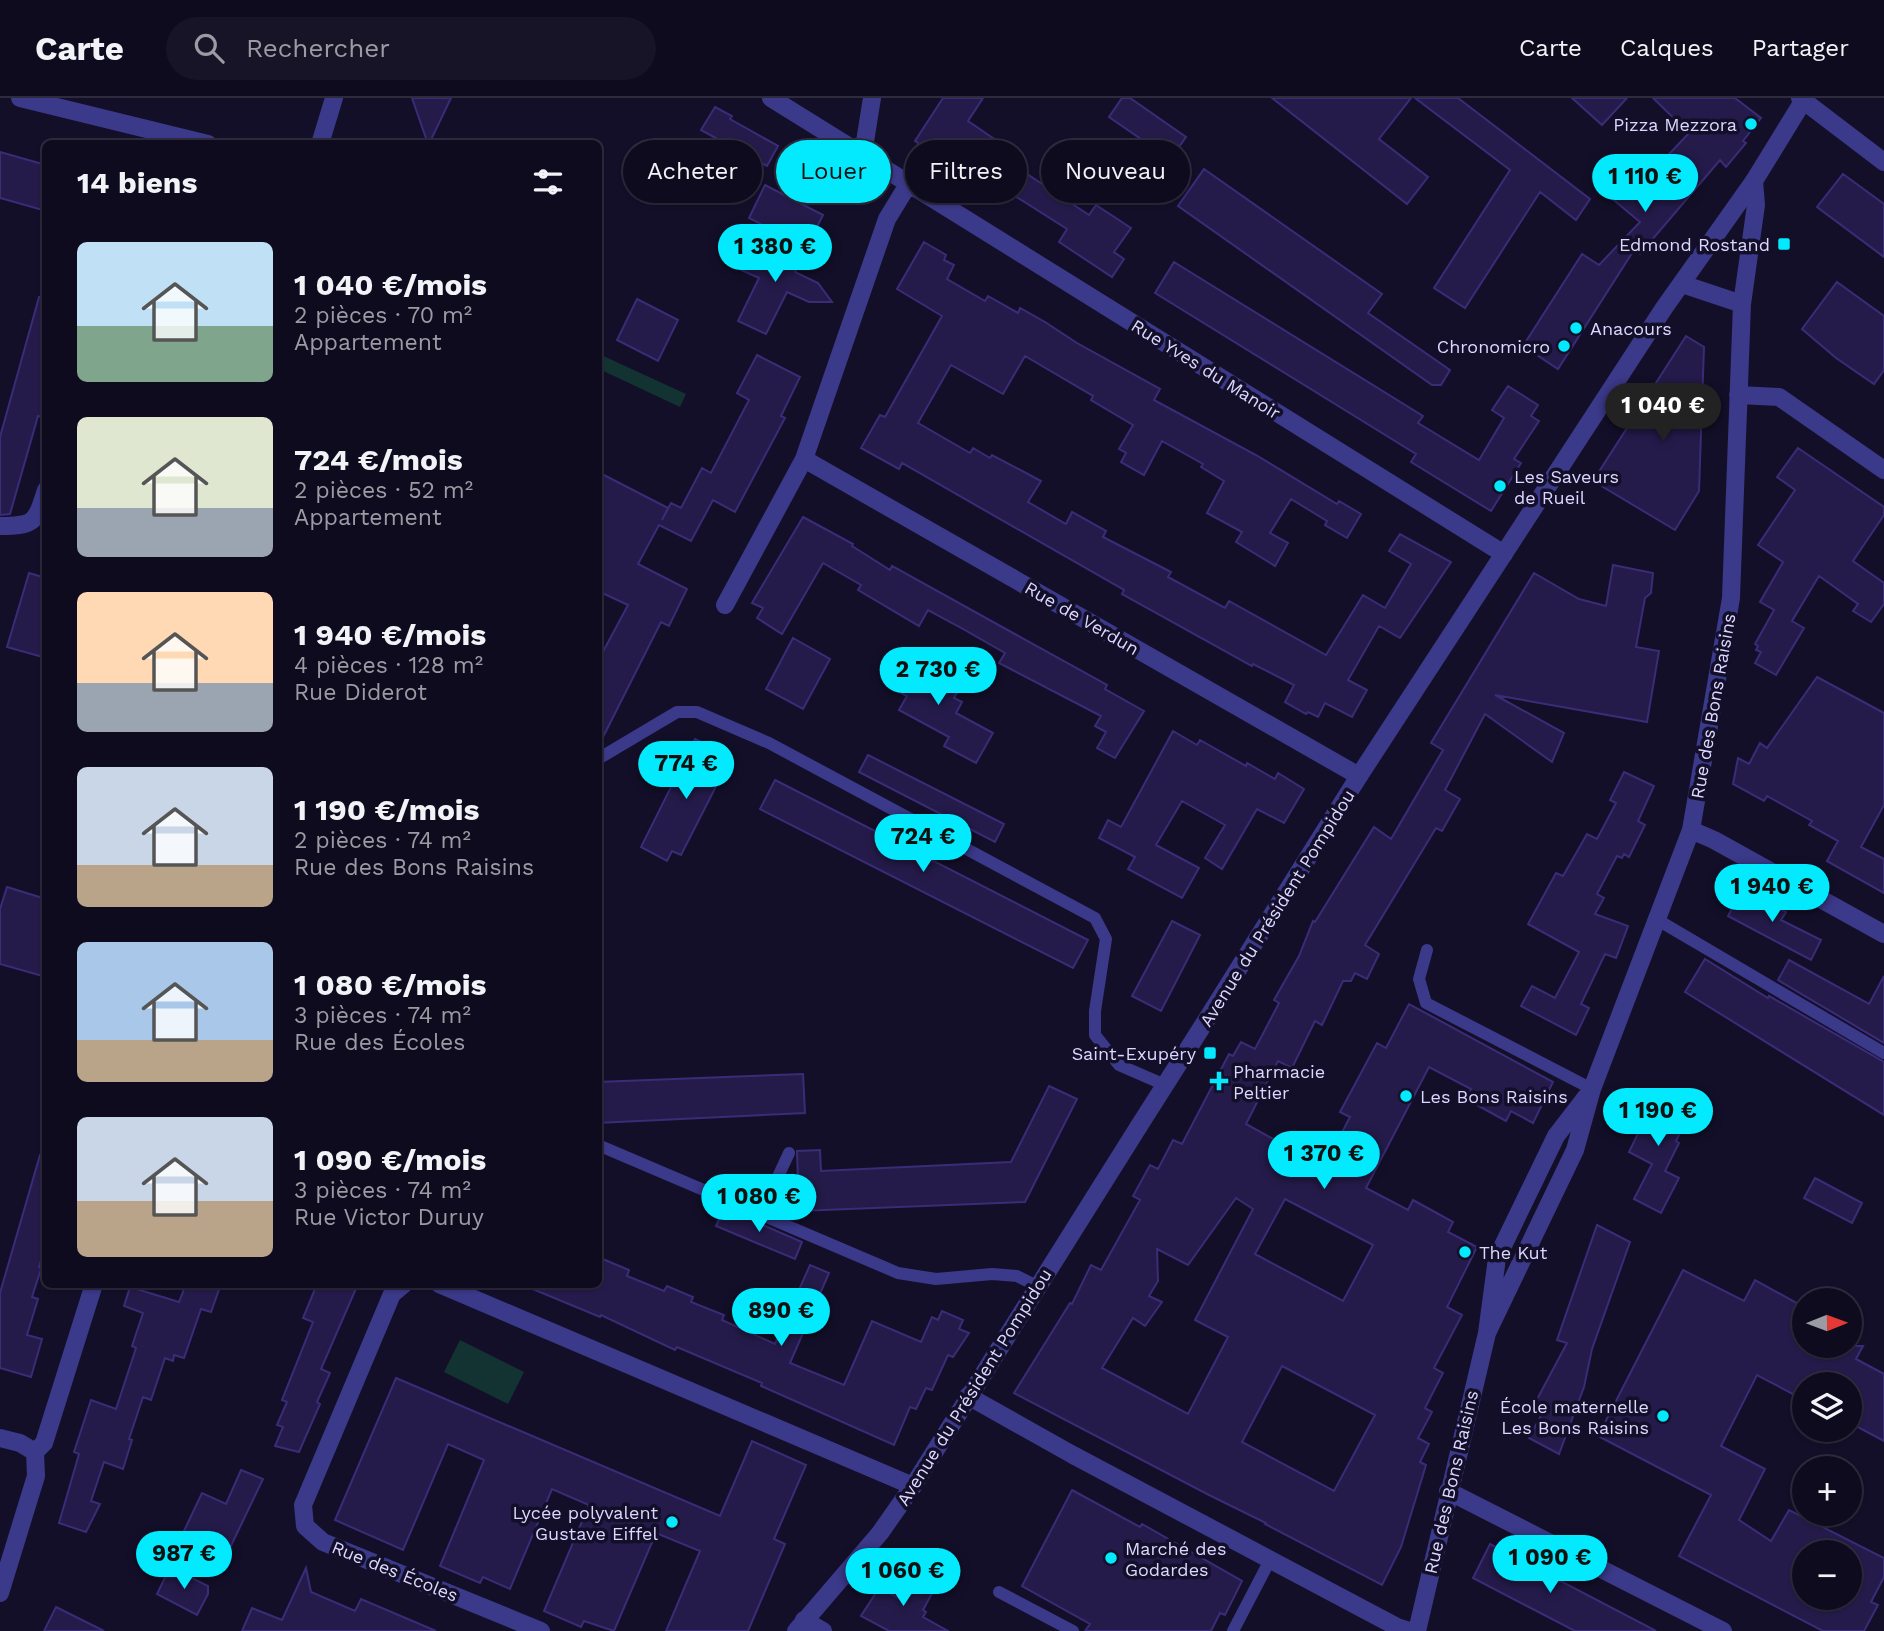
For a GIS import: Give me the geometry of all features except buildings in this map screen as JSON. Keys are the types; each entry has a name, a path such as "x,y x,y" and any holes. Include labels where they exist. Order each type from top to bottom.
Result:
{"street":[{"path":"20,98 147,136 178,140"},
{"path":"321,140 334,98"},
{"name":"Rue Yves du Manoir","path":"771,98 840,140"},
{"path":"865,140 872,98"},
{"path":"1754,181 1802,99 1884,162"},
{"name":"Avenue du Président Pompidou","path":"800,1626 880,1533 913,1486 1359,776 1664,308 1754,181"},
{"name":"Rue des Bons Raisins","path":"1487,1333 1575,1150 1592,1088 1692,830 1731,598 1742,304 1756,205 1754,181"},
{"path":"725,606 804,459 887,219 905,190"},
{"name":"Rue Yves du Manoir","path":"941,203 1504,554"},
{"path":"1682,284 1742,304"},
{"path":"1738,395 1779,397 1884,470"},
{"name":"Rue de Verdun","path":"804,459 1359,776"},
{"path":"0,526 24,526 38,515 42,502"},
{"path":"1692,830 1884,934"},
{"name":"Rue des Bons Raisins","path":"1417,1631 1487,1333 1497,1258 1556,1136 1592,1088"},
{"path":"0,1593 36,1476 35,1452 44,1443 93,1288"},
{"name":"Rue des Écoles","path":"399,1288 392,1294 303,1505 305,1527 323,1542 541,1631"},
{"path":"448,1288 913,1486"},
{"path":"968,1396 1270,1560 1397,1627 1410,1631"},
{"path":"0,1438 20,1443 35,1452"},
{"path":"1448,1491 1723,1631"},
{"path":"800,1626 823,1631"}],"lane":[{"path":"602,757 677,712 697,712 769,743 1095,918 1106,939 1095,1035 1119,1065 1165,1085"},
{"path":"1656,919 1884,1053"},
{"path":"1427,950 1419,979 1426,1003 1592,1088"},
{"path":"602,1147 898,1273 936,1279 1017,1276 1037,1286"},
{"path":"761,1213 789,1153"},
{"path":"1233,1631 1270,1560"},
{"path":"999,1592 1073,1631"}],"green space":[{"path":"602,355 686,394 680,407 602,370"},
{"path":"460,1340 524,1372 508,1404 444,1372"}],"place":[{"name":"Pizza Mezzora","path":"1751,124"},
{"name":"Edmond Rostand","path":"1784,244"},
{"name":"Anacours","path":"1576,328"},
{"name":"Chronomicro","path":"1564,346"},
{"name":"Les Saveurs de Rueil","path":"1500,486"},
{"name":"Saint-Exupéry","path":"1210,1053"},
{"name":"Pharmacie Peltier","path":"1219,1081"},
{"name":"Les Bons Raisins","path":"1406,1096"},
{"name":"The Kut","path":"1465,1252"},
{"name":"École maternelle Les Bons Raisins","path":"1663,1416"},
{"name":"Lycée polyvalent Gustave Eiffel","path":"672,1522"},
{"name":"Marché des Godardes","path":"1111,1558"}]}
